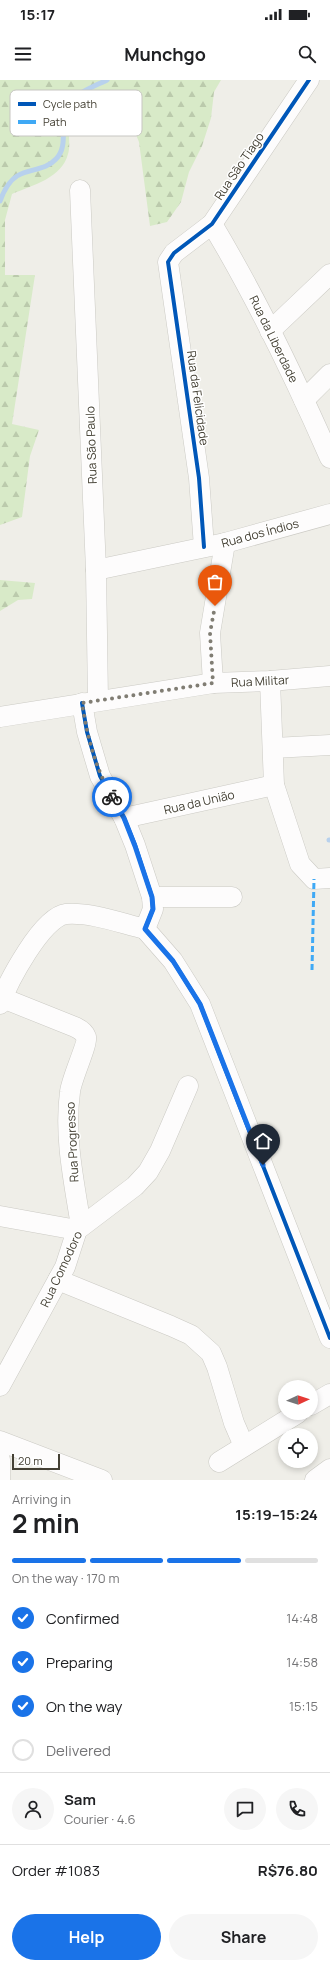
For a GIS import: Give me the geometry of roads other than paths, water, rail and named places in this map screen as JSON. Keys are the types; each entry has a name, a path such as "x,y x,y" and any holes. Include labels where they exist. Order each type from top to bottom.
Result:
{"street":[{"name":"Rua São Tiago","path":"174,253 212,224 309,80"},
{"name":"Rua São Paulo","path":"80,190 96,570 90,702 86,732 100,776 124,818 152,897"},
{"name":"Rua da Liberdade","path":"212,224 241,273 304,400 330,458"},
{"name":"Rua da Felicidade","path":"174,253 168,262 168,273 181,343 199,478 204,547"},
{"path":"270,331 330,274"},
{"path":"304,400 330,374"},
{"name":"Rua dos Índios","path":"96,570 225,543 330,514"},
{"path":"213,683 210,633 225,543"},
{"name":"Rua Militar","path":"0,717 213,683 270,681 330,676"},
{"path":"270,681 274,748 272,761 274,785 300,864 314,879 330,878"},
{"path":"274,748 330,745"},
{"name":"Rua da União","path":"124,818 274,785"},
{"path":"145,929 153,909 152,897 232,897"},
{"path":"1,1000 37,936 50,923 64,914 80,914 145,929 173,961 200,1004 330,1338"},
{"name":"Rua Progresso","path":"1,1000 75,1027 86,1036 86,1042 77,1064 70,1091 69,1123 72,1169 79,1228"},
{"name":"Rua Comodoro","path":"0,1386 65,1267 79,1228 135,1186 148,1172 160,1151 188,1086"},
{"path":"0,1216 79,1228"},
{"path":"58,1280 191,1335 211,1353 217,1367 234,1423 244,1446"},
{"path":"318,1401 330,1394"},
{"path":"219,1462 287,1420"},
{"path":"0,1441 63,1473 102,1480"},
{"path":"0,1459 0,1480"},
{"path":"315,1480 330,1469"}],"waterway":[{"path":"86,90 107,80"},
{"path":"0,201 14,178 22,173 47,166 56,159 63,146 63,136"}]}
